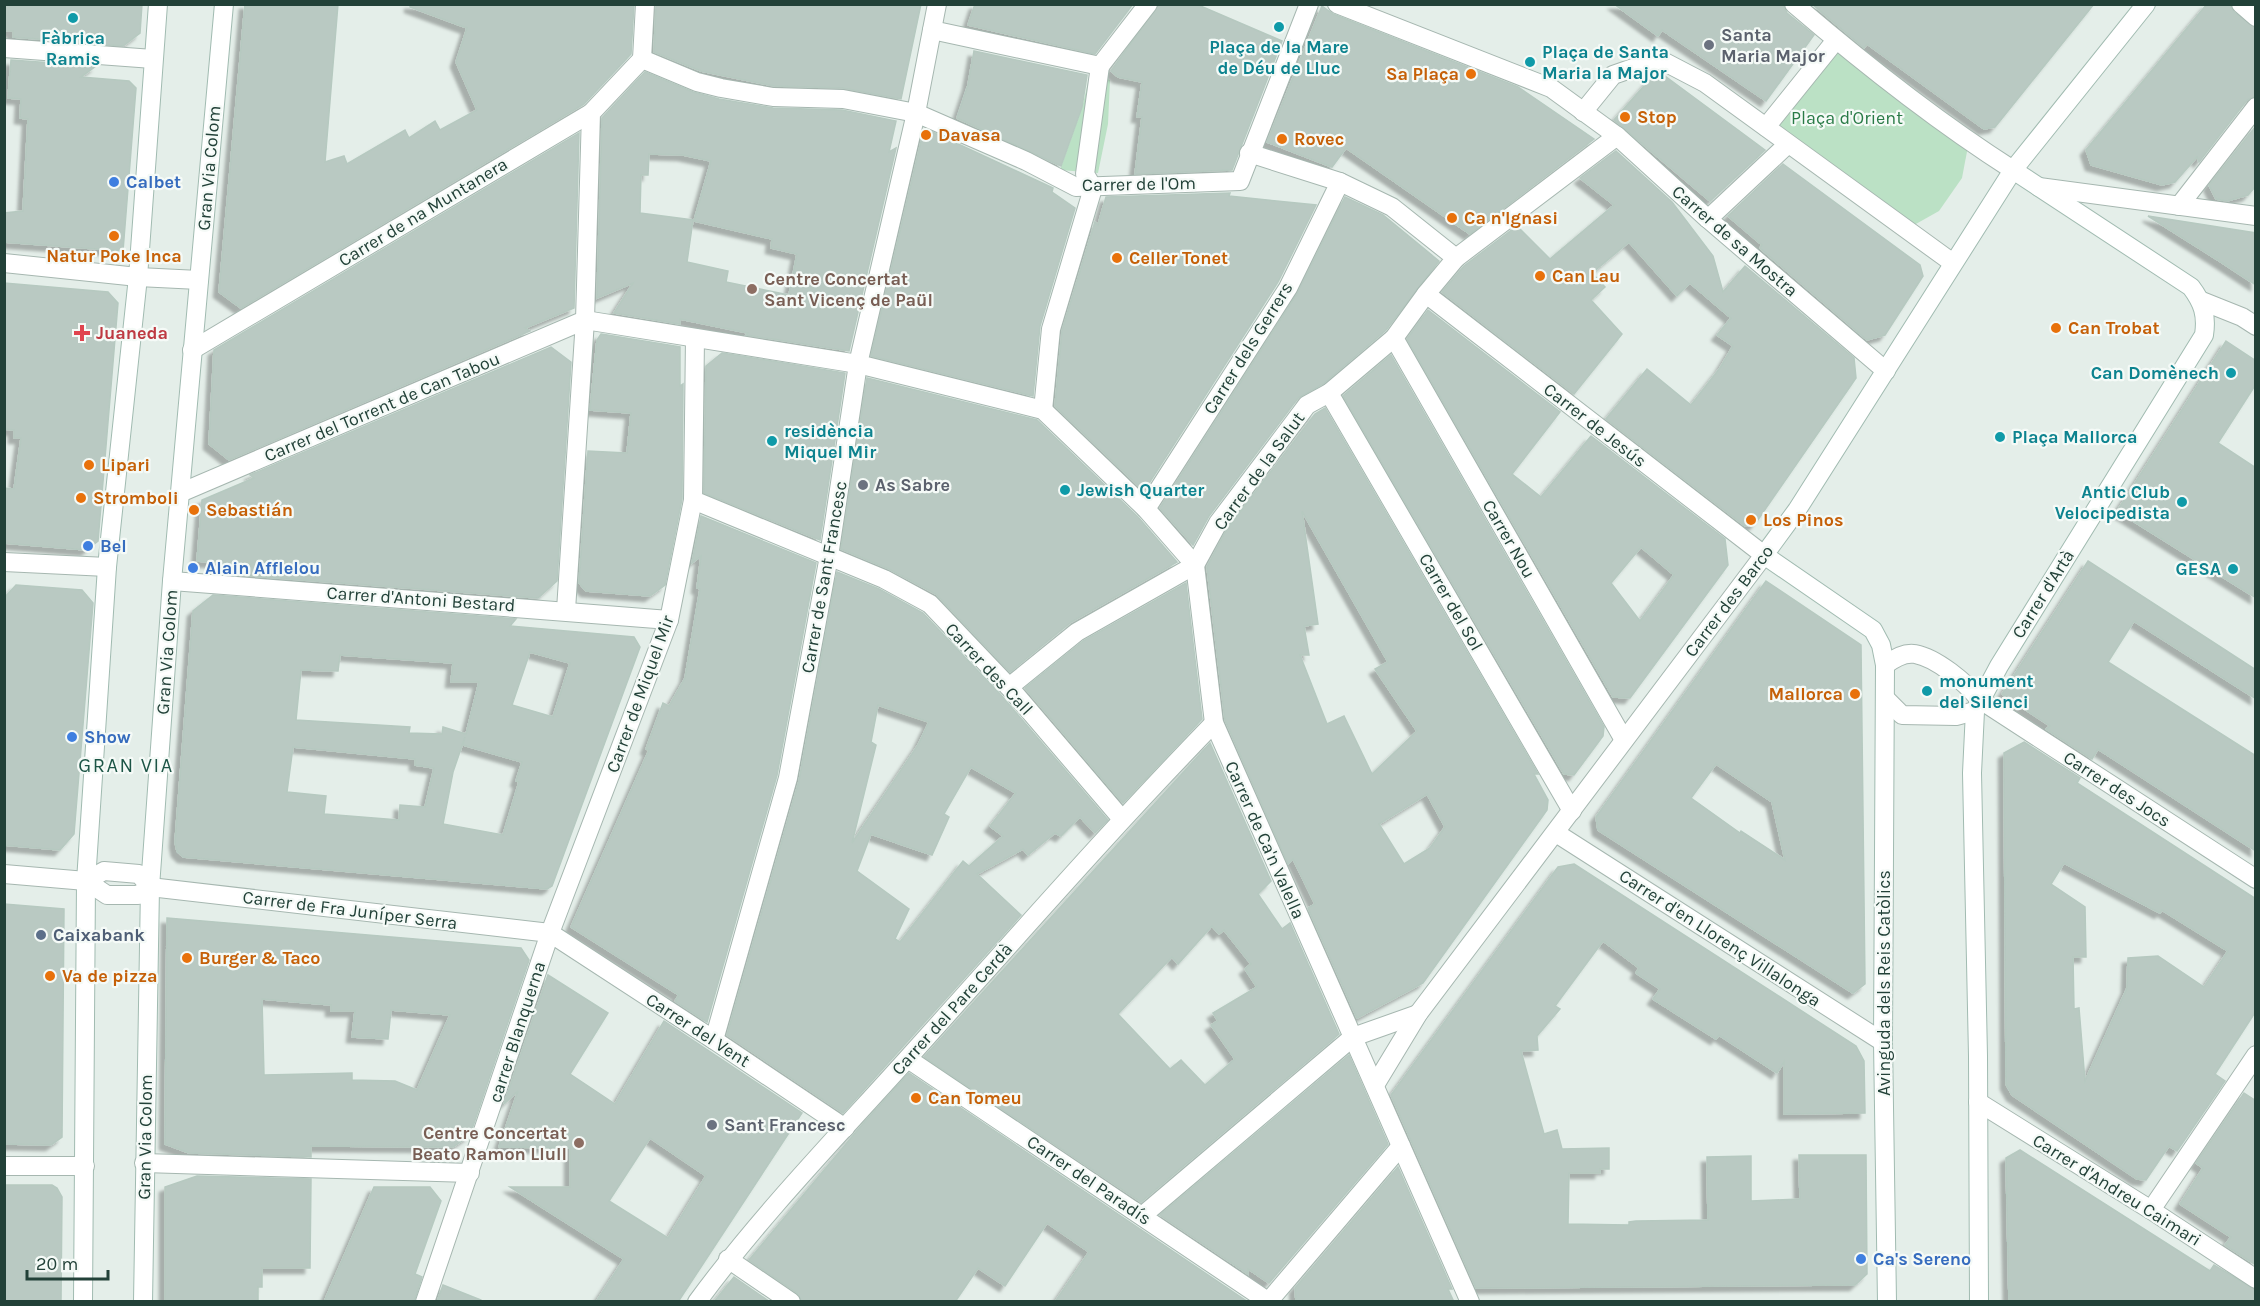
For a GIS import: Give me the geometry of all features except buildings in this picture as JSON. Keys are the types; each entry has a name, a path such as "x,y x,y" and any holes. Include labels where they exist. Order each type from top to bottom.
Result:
{"street":[{"path":"84,1302 86,881 107,567 138,277 158,4"},
{"name":"Gran Via Colom","path":"143,1302 150,887 172,581 224,4"},
{"path":"642,59 645,4"},
{"name":"Carrer de Sant Francesc","path":"714,1040 788,778 829,556 858,364 916,113 937,4"},
{"path":"1043,410 1051,329 1093,188 1085,174 1100,66 1148,4"},
{"path":"1310,4 1249,153 1340,182 1392,207 1456,258"},
{"name":"Carrer de sa Mostra","path":"1337,4 1551,88 1617,136 1708,219 1886,371"},
{"path":"1794,4 1836,40 1969,141 2191,287 2202,301 2242,317 2256,326"},
{"name":"Carrer des Barco","path":"1375,1085 1418,1014 1797,510 2013,170 2146,4"},
{"path":"2241,4 2256,17"},
{"path":"932,30 1100,66"},
{"path":"1766,127 1836,40"},
{"path":"4,48 153,59"},
{"name":"Carrer de na Muntanera","path":"192,350 591,113 642,59"},
{"name":"Carrer de l'Om","path":"642,59 697,82 721,88 772,96 843,99 916,113 1026,161 1076,187 1240,181 1249,153"},
{"path":"1583,112 1613,75 1659,59 1705,83 1953,263"},
{"path":"2179,206 2256,107"},
{"path":"566,610 585,320 591,113"},
{"name":"Carrer de la Salut","path":"1195,564 1218,523 1307,405 1329,393 1394,338 1456,258 1617,136"},
{"path":"1708,219 1788,144"},
{"name":"Carrer dels Gerrers","path":"1146,509 1288,288 1340,182"},
{"path":"2039,187 2256,216"},
{"path":"4,263 138,277 199,280"},
{"name":"Carrer de Jesús","path":"1426,294 1764,555 1873,630 1881,645 1885,665"},
{"name":"Carrer d'Artà","path":"1977,705 2204,335 2206,319 2202,301"},
{"path":"585,320 858,364 1043,410 1146,509 1195,564 1077,632 1009,687"},
{"name":"Carrer del Torrent de Can Tabou","path":"180,493 585,320"},
{"name":"Carrer de Miquel Mir","path":"550,933 669,620 693,500 695,338"},
{"name":"Carrer Nou","path":"1394,338 1624,740"},
{"name":"Carrer del Sol","path":"1329,393 1572,811"},
{"name":"Carrer des Call","path":"693,500 884,579 930,604 1009,687 1121,819"},
{"path":"4,562 107,567"},
{"name":"Carrer de Ca'n Valella","path":"1195,564 1214,723 1470,1302"},
{"name":"Carrer d'Antoni Bestard","path":"172,581 566,610 669,620"},
{"name":"Carrer des Jocs","path":"1885,665 1894,658 1915,654 1962,679 1977,705 2256,879"},
{"name":"Avinguda dels Reis Catòlics","path":"1885,665 1883,1042 1887,1302"},
{"path":"1885,698 1902,715 1956,716 1977,705"},
{"path":"1977,705 1972,774 1979,1302"},
{"name":"Carrer del Pare Cerdà","path":"697,1302 728,1259 1121,819 1214,723"},
{"name":"Carrer d'en Llorenç Villalonga","path":"1556,833 1883,1042"},
{"name":"Carrer de Fra Juníper Serra","path":"4,874 86,881 104,871 139,874 150,887 550,933"},
{"name":"Carrer del Vent","path":"550,933 845,1128"},
{"name":"carrer Blanquerna","path":"425,1302 550,933"},
{"path":"1142,1216 1353,1037 1418,1014"},
{"path":"2151,1209 2256,1055"},
{"name":"Carrer del Paradís","path":"908,1059 1269,1301"},
{"name":"Carrer d'Andreu Caimari","path":"1978,1102 2151,1209 2256,1279"},
{"path":"1269,1301 1401,1146"},
{"path":"144,1163 470,1173"},
{"path":"4,1166 85,1166"},
{"path":"728,1259 791,1302"}],"green space":[{"name":"Plaça d'Orient","path":"1836,40 1969,141 1962,178 1939,211 1907,229 1766,127"},
{"path":"1090,74 1110,80 1108,124 1098,173 1060,170 1082,108"}],"place":[{"name":"Fàbrica Ramis","path":"73,18"},
{"name":"Plaça de la Mare de Déu de Lluc","path":"1279,27"},
{"name":"Santa Maria Major","path":"1709,45"},
{"name":"Plaça de Santa Maria la Major","path":"1530,62"},
{"name":"Sa Plaça","path":"1471,74"},
{"name":"Stop","path":"1625,117"},
{"name":"Davasa","path":"926,135"},
{"name":"Rovec","path":"1282,139"},
{"name":"Calbet","path":"114,182"},
{"name":"Ca n'Ignasi","path":"1452,218"},
{"name":"Natur Poke Inca","path":"114,236"},
{"name":"Celler Tonet","path":"1117,258"},
{"name":"Can Lau","path":"1540,276"},
{"name":"Centre Concertat Sant Vicenç de Paül","path":"752,289"},
{"name":"Can Trobat","path":"2056,328"},
{"name":"Juaneda","path":"82,333"},
{"name":"Can Domènech","path":"2231,373"},
{"name":"Plaça Mallorca","path":"2000,437"},
{"name":"residència Miquel Mir","path":"772,441"},
{"name":"Lipari","path":"89,465"},
{"name":"As Sabre","path":"863,485"},
{"name":"Jewish Quarter","path":"1065,490"},
{"name":"Stromboli","path":"81,498"},
{"name":"Antic Club Velocipedista","path":"2182,502"},
{"name":"Sebastián","path":"194,510"},
{"name":"Los Pinos","path":"1751,520"},
{"name":"Bel","path":"88,546"},
{"name":"Alain Afflelou","path":"193,568"},
{"name":"GESA","path":"2233,569"},
{"name":"monument del Silenci","path":"1927,691"},
{"name":"Mallorca","path":"1855,694"},
{"name":"Show","path":"72,737"},
{"name":"Caixabank","path":"41,935"},
{"name":"Burger & Taco","path":"187,958"},
{"name":"Va de pizza","path":"50,976"},
{"name":"Can Tomeu","path":"916,1098"},
{"name":"Sant Francesc","path":"712,1125"},
{"name":"Centre Concertat Beato Ramon Llull","path":"579,1143"},
{"name":"Ca's Sereno","path":"1861,1259"}],"district":[{"name":"GRAN VIA","path":"126,765"}]}
